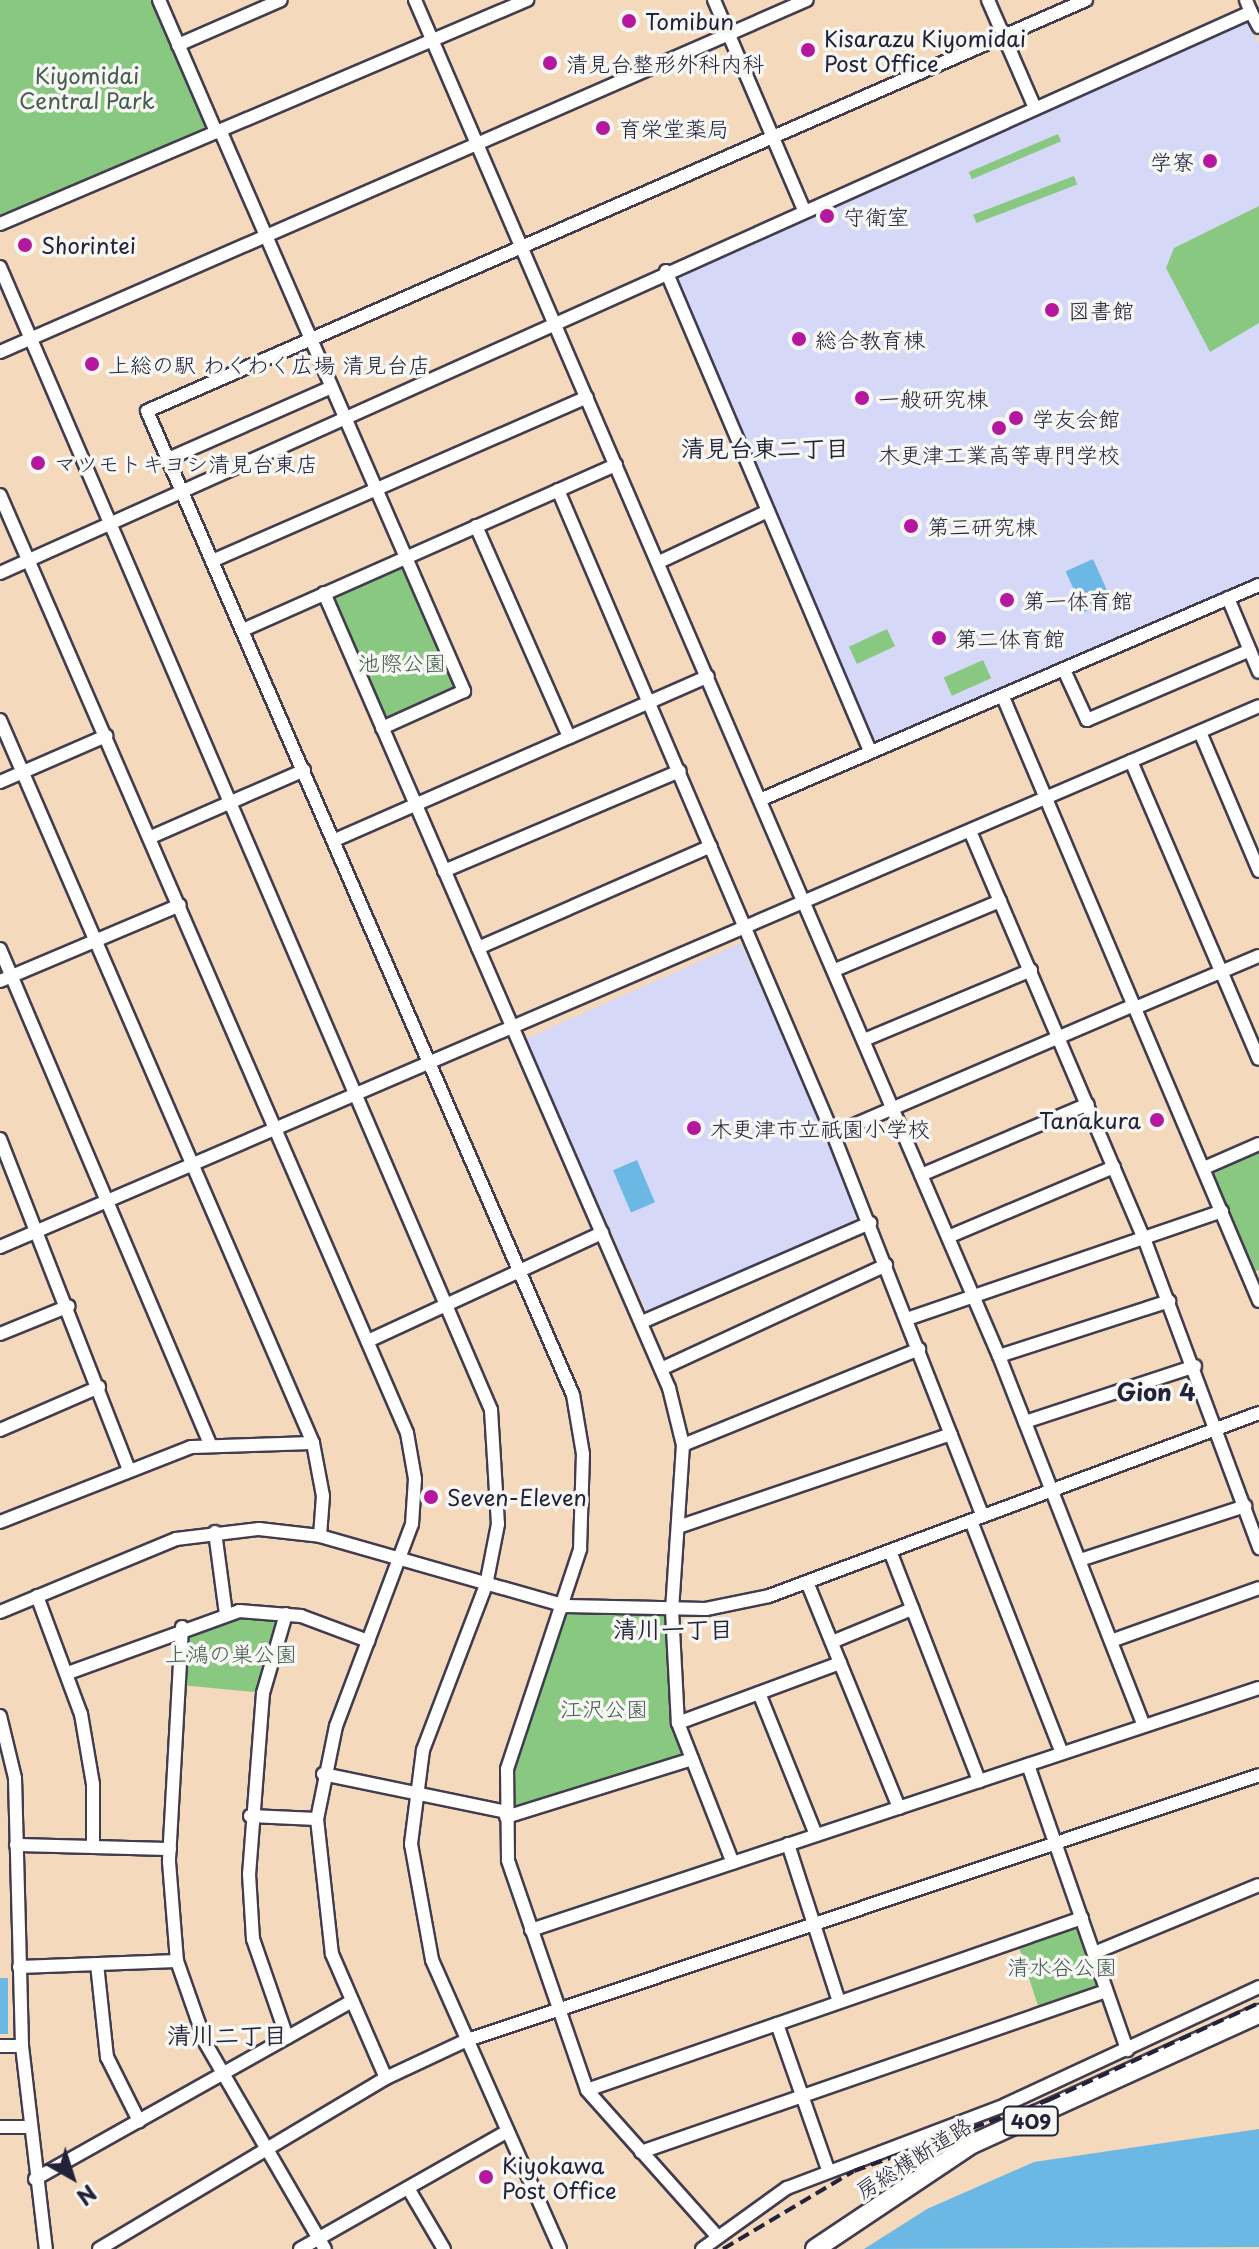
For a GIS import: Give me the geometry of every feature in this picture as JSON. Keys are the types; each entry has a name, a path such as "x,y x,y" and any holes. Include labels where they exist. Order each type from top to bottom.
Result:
{"highway":[{"name":"房総横断道路","path":"815,2249 972,2144 1259,2014"}],"street":[{"path":"159,0 266,236 403,558 464,691 382,728"},
{"path":"178,45 281,0"},
{"path":"415,0 806,901 999,1356 1144,1726"},
{"path":"0,224 527,0"},
{"path":"714,0 804,210"},
{"path":"0,352 807,0"},
{"path":"988,0 1035,108"},
{"path":"717,2236 587,2090 508,1860 506,1814 513,1748 566,1606 580,1549 583,1454 568,1380 433,1062 147,411 1086,0"},
{"path":"0,573 553,320 1035,108 1249,6 1259,27"},
{"path":"0,267 451,1303 491,1410 500,1471 486,1585 414,1792 417,1907 465,2041 504,2133 560,2249"},
{"path":"666,271 870,751"},
{"path":"168,459 330,388"},
{"path":"212,561 587,397"},
{"path":"243,630 616,465"},
{"path":"558,490 652,701 870,1223 951,1434 977,1518 1062,1753"},
{"path":"0,495 277,1129 368,1341 413,1456 415,1502 401,1559 368,1641 323,1774 317,1819 323,1910 350,2002 386,2078"},
{"path":"659,562 768,511"},
{"path":"476,526 569,737"},
{"path":"762,799 1259,585"},
{"path":"324,593 661,1369 683,1445 681,1526 672,1610 678,1723 733,1863"},
{"path":"1228,598 1259,672"},
{"path":"1064,670 1087,720 1250,650"},
{"path":"335,840 708,676"},
{"path":"1003,697 1259,1301"},
{"path":"0,1247 1259,706"},
{"path":"0,720 313,1443 323,1496 320,1536"},
{"path":"1200,732 1259,871"},
{"path":"0,782 106,736"},
{"path":"1131,761 1259,1059"},
{"path":"151,837 304,770"},
{"path":"444,871 680,771"},
{"path":"970,831 1144,1238 1220,1428 1259,1548"},
{"path":"478,948 711,846"},
{"path":"835,970 1000,901"},
{"path":"6,979 180,905"},
{"path":"0,949 6,979 110,1201 210,1444"},
{"path":"833,1134 1259,956"},
{"path":"864,1040 1031,970"},
{"path":"921,1175 1088,1104"},
{"path":"0,1139 41,1231 128,1467"},
{"path":"1204,1168 1259,1144"},
{"path":"948,1237 1114,1167"},
{"path":"907,1319 1222,1211"},
{"path":"642,1322 870,1223"},
{"path":"368,1341 602,1233"},
{"path":"661,1369 886,1265"},
{"path":"999,1356 1169,1301"},
{"path":"0,1334 69,1306"},
{"path":"683,1445 919,1349"},
{"path":"1025,1422 1195,1366"},
{"path":"0,1430 99,1387"},
{"path":"0,1612 140,1551 215,1532 320,1536 566,1606 672,1610 741,1602 807,1582 1050,1488 1259,1413"},
{"path":"681,1526 951,1434"},
{"path":"0,1522 128,1467 210,1444 313,1443"},
{"path":"1080,1560 1245,1506"},
{"path":"215,1532 226,1614"},
{"path":"890,1551 979,1781"},
{"path":"807,1582 899,1808"},
{"path":"1111,1641 1259,1588"},
{"path":"37,1596 68,1673 90,1762 93,1847"},
{"path":"832,1642 912,1609"},
{"path":"68,1673 182,1627 226,1614 286,1614 368,1641"},
{"path":"286,1614 263,1693 250,1816 253,1939 287,2037"},
{"path":"182,1627 170,1849 177,1961 222,2074 322,2244"},
{"path":"678,1723 840,1663"},
{"path":"531,1930 1259,1688"},
{"path":"759,1693 816,1835"},
{"path":"0,1716 12,1751 22,2046 35,2179 46,2249"},
{"path":"323,1774 506,1814 692,1759"},
{"path":"1028,1765 1127,2050"},
{"path":"99,2249 386,2078 465,2041 1259,1775"},
{"path":"250,1816 317,1819"},
{"path":"788,1844 839,2002"},
{"path":"16,1845 170,1849"},
{"path":"1094,1953 1259,1885"},
{"path":"587,2090 1082,1918"},
{"path":"19,1967 177,1961"},
{"path":"97,1964 107,2057 139,2121"},
{"path":"702,2249 717,2236 828,2170 1005,2105 1259,1987"},
{"path":"641,2152 1106,1991"},
{"path":"35,2179 350,2002"},
{"path":"777,2024 828,2170"},
{"path":"0,2046 22,2046"},
{"path":"0,2127 29,2127"},
{"path":"300,2249 322,2244 408,2188 504,2133"},
{"path":"408,2188 444,2249"}],"shaded area":[{"name":"木更津工業高等専門学校","path":"1247,21 1259,44 1259,580 875,741 674,277"},
{"name":"木更津市立祇園小学校","path":"741,943 863,1217 647,1313 525,1039"}],"green space":[{"name":"Kiyomidai Central Park","path":"0,0 154,0 210,129 0,219"},
{"path":"1058,134 1061,141 972,179 969,172"},
{"path":"1074,176 1077,184 976,223 973,215"},
{"path":"1259,206 1259,323 1210,352 1166,268 1174,248"},
{"name":"池際公園","path":"403,558 465,690 387,727 325,594"},
{"path":"887,629 895,646 857,664 849,647"},
{"path":"983,660 991,678 952,696 944,677"},
{"path":"1259,1144 1259,1270 1248,1274 1204,1168"},
{"name":"江沢公園","path":"566,1606 672,1610 678,1723 692,1759 506,1812 507,1769"},
{"name":"上鴻の巣公園","path":"286,1614 263,1693 181,1685 182,1627 220,1616"},
{"name":"清水谷公園","path":"1082,1918 1106,1991 1040,2013 1016,1939"}],"water":[{"path":"1093,559 1111,600 1084,612 1066,571"},
{"path":"637,1160 655,1202 631,1213 613,1170"},
{"path":"0,1978 8,1978 8,2034 0,2034"},
{"path":"1259,2129 1259,2247 864,2249 927,2209 1034,2162"}],"railway":[{"path":"723,2249 854,2171 1049,2100 1259,2003"}],"place":[{"name":"Tomibun","path":"629,21"},
{"name":"Kisarazu Kiyomidai Post Office","path":"808,50"},
{"name":"清見台整形外科内科","path":"550,63"},
{"name":"育栄堂薬局","path":"603,128"},
{"name":"学寮","path":"1210,161"},
{"name":"守衛室","path":"827,216"},
{"name":"Shorintei","path":"25,245"},
{"name":"図書館","path":"1052,310"},
{"name":"総合教育棟","path":"799,339"},
{"name":"上総の駅 わくわく広場 清見台店","path":"92,364"},
{"name":"一般研究棟","path":"862,398"},
{"name":"学友会館","path":"1016,418"},
{"name":"木更津工業高等専門学校","path":"999,428"},
{"name":"マツモトキヨシ清見台東店","path":"38,463"},
{"name":"第三研究棟","path":"911,526"},
{"name":"第一体育館","path":"1007,600"},
{"name":"第二体育館","path":"939,638"},
{"name":"Tanakura","path":"1157,1120"},
{"name":"木更津市立祇園小学校","path":"694,1128"},
{"name":"Seven-Eleven","path":"431,1497"},
{"name":"Kiyokawa Post Office","path":"486,2177"}],"district":[{"name":"清見台東二丁目","path":"765,448"},
{"name":"Gion 4","path":"1156,1392"},
{"name":"清川一丁目","path":"673,1629"},
{"name":"清川二丁目","path":"227,2035"}]}
